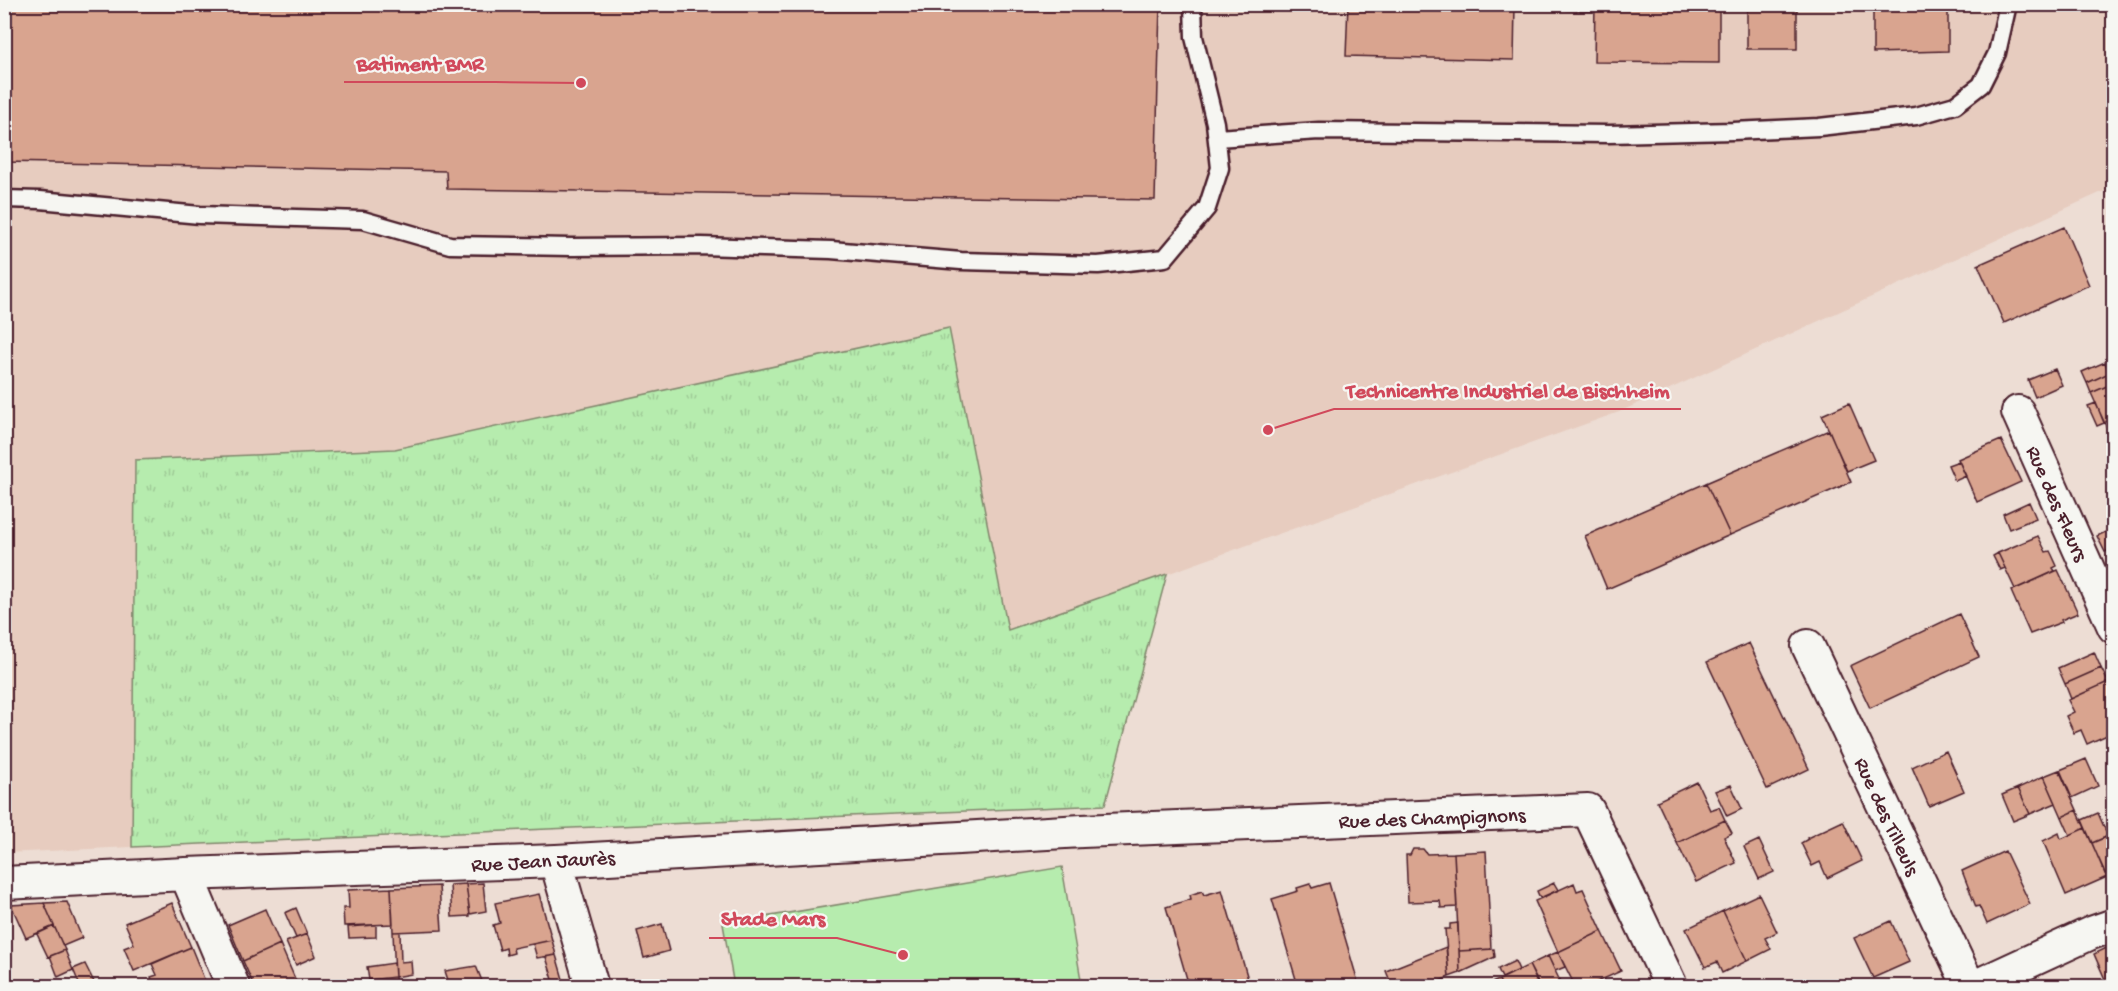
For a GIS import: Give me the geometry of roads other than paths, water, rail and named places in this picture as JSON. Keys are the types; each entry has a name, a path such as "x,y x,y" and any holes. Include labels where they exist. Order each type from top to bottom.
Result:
{"street":[{"name":"Rue des Fleurs","path":"2018,412 2114,627"},
{"name":"Rue des Tilleuls","path":"1808,646 1969,987"},
{"name":"Rue des Champignons","path":"1082,831 1588,810 1671,987"},
{"name":"Rue Jean Jaurès","path":"4,883 556,861 1082,831"},
{"path":"556,861 592,987"},
{"path":"186,874 233,987"},
{"path":"1976,987 2091,933 2114,925"}],"lane":[{"path":"4,199 40,200 200,215 363,220 450,245 702,246 795,249 961,261 1098,265 1165,258 1207,208 1220,168 1215,123 1194,37 1194,4"},
{"path":"1217,138 1319,131 1609,134 1732,131 1820,127 1916,116 1955,105 1982,85 1997,53 2008,4"}],"place":[{"name":"Batiment BMR","path":"581,83"},
{"name":"Technicentre Industriel de Bischheim","path":"1268,430"},
{"name":"Stade Mars","path":"903,955"}]}
